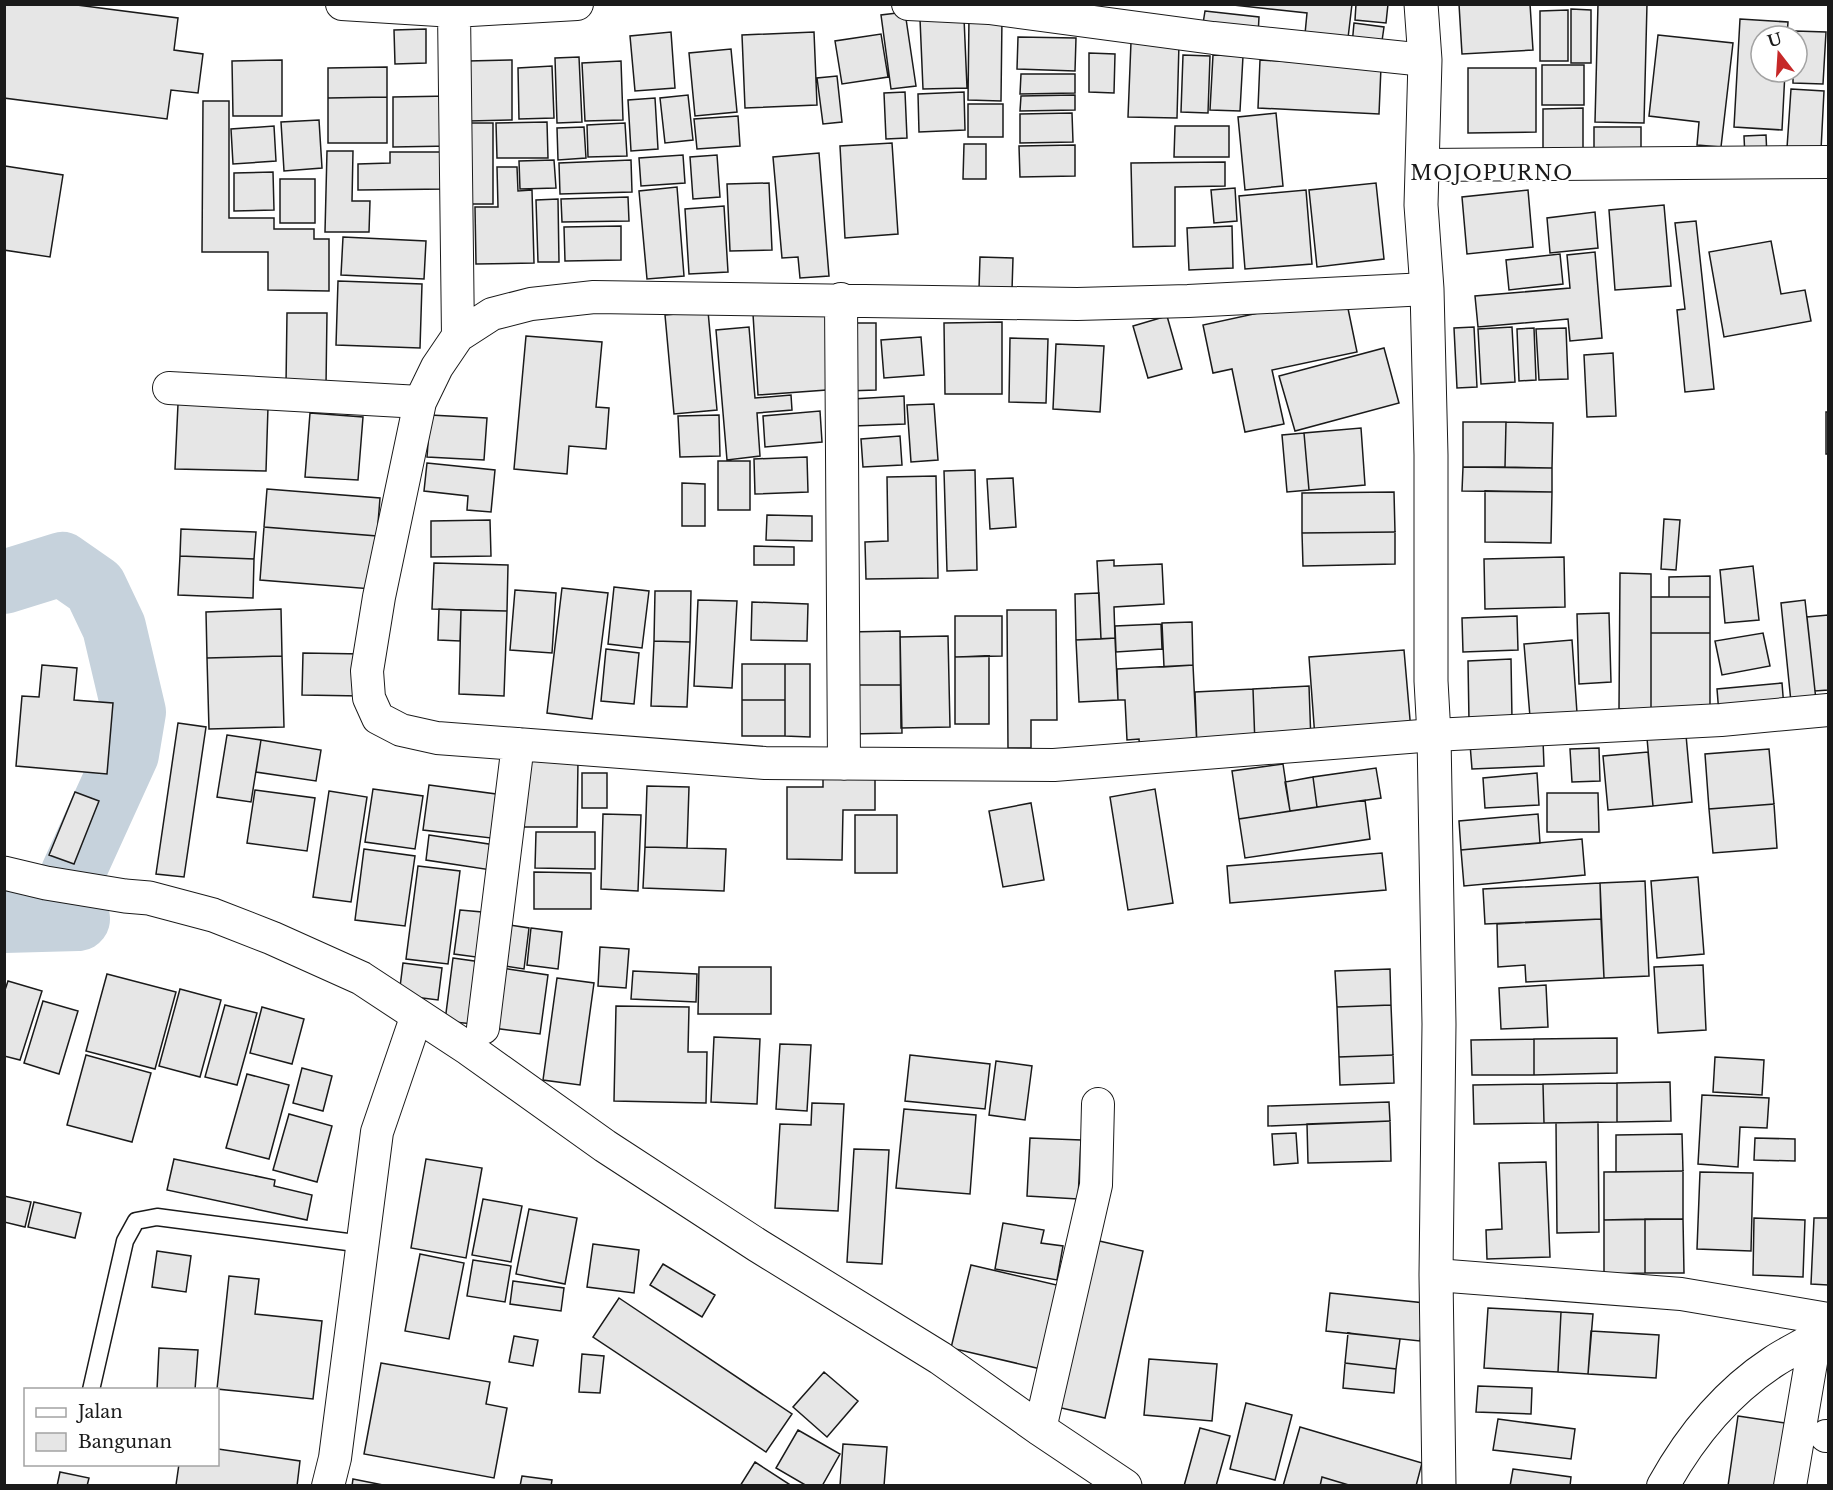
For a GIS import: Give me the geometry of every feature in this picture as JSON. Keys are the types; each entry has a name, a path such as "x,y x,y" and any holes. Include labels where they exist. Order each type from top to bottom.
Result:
{"street":[{"path":"342,4 454,11 577,4"},
{"path":"908,4 989,8 1213,38 1425,60"},
{"path":"1421,4 1425,60 1421,205 1431,455 1431,681 1439,1024 1436,1275 1439,1485"},
{"path":"454,11 458,336"},
{"path":"1423,165 1828,162"},
{"path":"1426,289 1088,303 594,297 531,304 492,314 458,336 436,367 420,402 377,607 367,671 369,698 378,718 401,730 437,738 765,763 844,764 1054,765 1434,735 1709,720 1828,710"},
{"path":"841,299 844,764"},
{"path":"169,388 420,402"},
{"path":"483,1028 518,744"},
{"path":"4,873 46,883 149,898 213,915 272,938 361,978 469,1049 605,1146 757,1245 940,1358 1040,1429 1125,1485"},
{"path":"328,1485 335,1458 377,1132 417,1015"},
{"path":"1040,1429 1096,1185 1098,1104"},
{"path":"1436,1275 1681,1294 1824,1329"},
{"path":"1663,1485 1676,1461 1705,1422 1741,1385 1824,1329"},
{"path":"1790,1485 1824,1329"}],"lane":[{"path":"91,1388 125,1241 136,1221 157,1217 363,1244"}],"building":[{"path":"4,4 69,4 178,18 174,50 203,54 198,93 171,90 167,119 4,98"},
{"path":"1224,4 1352,4 1348,38 1305,34 1307,13"},
{"path":"1356,4 1388,4 1386,23 1355,20"},
{"path":"1459,4 1530,4 1533,50 1462,54"},
{"path":"1598,4 1647,4 1644,123 1595,122"},
{"path":"1571,9 1591,10 1591,63 1571,63"},
{"path":"1568,10 1568,61 1540,61 1540,11"},
{"path":"1205,11 1259,17 1258,36 1202,30"},
{"path":"905,12 916,86 891,89 881,15"},
{"path":"969,16 1002,17 1001,101 968,100"},
{"path":"964,18 967,88 923,89 920,19"},
{"path":"1740,19 1788,22 1788,24 1749,24 1749,84 1784,84 1782,130 1734,127"},
{"path":"1354,23 1384,27 1381,48 1352,45"},
{"path":"426,29 426,63 395,64 394,30"},
{"path":"1809,31 1826,32 1823,84 1809,84"},
{"path":"671,32 675,88 635,91 630,36"},
{"path":"814,32 817,105 745,108 742,35"},
{"path":"881,34 888,77 842,84 835,41"},
{"path":"1658,35 1733,43 1721,147 1697,145 1699,122 1649,116"},
{"path":"1018,37 1076,38 1075,71 1017,69"},
{"path":"1131,42 1179,43 1177,118 1128,117"},
{"path":"731,49 737,112 695,116 689,53"},
{"path":"1089,53 1115,54 1114,93 1089,92"},
{"path":"1183,55 1210,56 1208,113 1181,112"},
{"path":"1213,55 1243,56 1240,111 1210,110"},
{"path":"579,57 582,122 557,123 555,58"},
{"path":"282,60 282,116 233,116 232,61"},
{"path":"512,60 512,120 469,121 468,61"},
{"path":"1260,60 1381,67 1379,114 1258,108"},
{"path":"621,61 623,120 585,121 582,63"},
{"path":"1542,65 1584,65 1584,105 1542,105"},
{"path":"552,66 554,118 519,119 518,68"},
{"path":"387,67 387,97 328,98 328,68"},
{"path":"1468,68 1536,68 1536,132 1468,133"},
{"path":"1021,74 1075,74 1075,93 1020,94"},
{"path":"837,76 842,122 823,124 817,78"},
{"path":"1791,89 1824,91 1821,150 1787,148"},
{"path":"905,92 907,138 886,139 884,93"},
{"path":"964,92 965,130 919,132 918,94"},
{"path":"688,95 693,140 665,143 660,98"},
{"path":"1075,95 1075,110 1020,111 1021,96"},
{"path":"450,96 451,146 393,147 393,97"},
{"path":"387,97 387,143 328,143 328,98"},
{"path":"655,98 658,149 631,151 628,100"},
{"path":"203,101 229,101 229,218 274,218 274,229 314,229 314,239 329,239 329,291 268,290 268,252 202,252"},
{"path":"968,104 1003,104 1003,137 968,137"},
{"path":"1583,108 1583,154 1543,155 1543,109"},
{"path":"1072,113 1073,142 1020,143 1020,114"},
{"path":"1276,113 1283,186 1245,190 1238,117"},
{"path":"738,116 740,146 697,149 694,119"},
{"path":"319,120 322,168 284,171 281,122"},
{"path":"547,122 548,158 497,158 496,123"},
{"path":"467,123 493,123 493,204 467,204"},
{"path":"625,123 627,156 588,157 587,125"},
{"path":"274,126 276,161 233,164 231,129"},
{"path":"1175,126 1229,126 1229,157 1174,157"},
{"path":"584,127 586,158 558,160 557,128"},
{"path":"1594,127 1641,127 1641,151 1594,152"},
{"path":"1766,135 1767,157 1745,158 1744,136"},
{"path":"892,143 898,234 845,238 840,146"},
{"path":"964,144 986,144 986,179 963,179"},
{"path":"1075,145 1075,176 1020,177 1019,146"},
{"path":"327,151 353,151 352,201 370,201 369,232 325,232"},
{"path":"390,152 448,152 448,189 358,190 358,164 390,163"},
{"path":"819,153 829,276 800,278 798,257 782,258 773,157"},
{"path":"683,155 685,183 641,186 639,158"},
{"path":"717,155 720,197 693,199 690,157"},
{"path":"554,160 556,188 520,189 519,161"},
{"path":"631,160 632,192 560,194 559,163"},
{"path":"1225,162 1225,186 1175,187 1175,246 1133,247 1131,163"},
{"path":"5,166 63,175 50,257 4,250"},
{"path":"497,167 517,167 518,191 532,190 534,263 476,264 475,207 498,207"},
{"path":"273,172 274,210 234,211 234,173"},
{"path":"280,179 315,179 315,223 280,223"},
{"path":"769,183 772,250 730,251 727,184"},
{"path":"1376,183 1384,259 1317,267 1309,190"},
{"path":"677,187 684,276 647,279 639,191"},
{"path":"1235,188 1237,221 1214,223 1211,190"},
{"path":"1306,190 1312,264 1245,269 1239,196"},
{"path":"1528,190 1533,247 1467,254 1462,197"},
{"path":"628,197 629,221 562,222 561,199"},
{"path":"558,199 559,262 538,262 536,200"},
{"path":"1664,205 1671,286 1615,290 1609,210"},
{"path":"724,206 728,272 689,274 685,209"},
{"path":"1595,212 1598,248 1550,253 1547,218"},
{"path":"1696,221 1714,389 1685,392 1677,310 1685,309 1675,223"},
{"path":"621,226 621,260 565,261 564,227"},
{"path":"1232,226 1233,268 1189,270 1187,228"},
{"path":"343,237 426,241 424,279 341,275"},
{"path":"1771,241 1781,294 1805,290 1811,321 1724,337 1709,252"},
{"path":"1595,252 1602,338 1570,341 1568,319 1478,327 1475,296 1570,288 1567,255"},
{"path":"1560,254 1563,284 1509,290 1506,260"},
{"path":"980,257 1013,258 1012,290 979,289"},
{"path":"338,281 422,284 420,348 336,345"},
{"path":"1345,294 1357,352 1272,370 1284,424 1245,432 1232,369 1213,373 1203,325"},
{"path":"834,308 840,389 758,395 753,314"},
{"path":"708,311 717,410 674,414 665,315"},
{"path":"287,313 327,313 326,386 286,385"},
{"path":"1167,316 1182,369 1148,378 1133,326"},
{"path":"1002,322 1002,394 945,394 944,323"},
{"path":"846,323 876,323 876,390 846,391"},
{"path":"749,327 755,398 791,395 792,410 757,413 760,456 727,460 716,330"},
{"path":"1474,327 1477,387 1457,388 1454,328"},
{"path":"1512,327 1515,382 1481,384 1478,329"},
{"path":"1534,328 1536,380 1519,381 1517,329"},
{"path":"1566,328 1568,379 1539,380 1536,329"},
{"path":"526,336 602,342 596,407 609,408 606,449 569,446 567,474 514,469"},
{"path":"921,337 924,375 884,378 881,340"},
{"path":"1010,338 1048,339 1046,403 1009,402"},
{"path":"1056,344 1104,346 1100,412 1053,409"},
{"path":"1384,348 1399,403 1295,431 1279,376"},
{"path":"1613,353 1616,416 1587,417 1584,355"},
{"path":"904,396 905,424 854,426 852,399"},
{"path":"178,404 268,407 266,471 175,469"},
{"path":"934,404 938,460 911,462 907,405"},
{"path":"820,411 822,442 765,447 763,416"},
{"path":"1826,412 1828,412 1828,454 1826,454"},
{"path":"310,413 363,417 358,480 305,477"},
{"path":"430,415 487,418 484,460 427,457"},
{"path":"719,415 720,456 680,457 678,416"},
{"path":"1463,422 1506,422 1505,467 1463,467"},
{"path":"1506,422 1553,423 1552,468 1505,467"},
{"path":"1361,428 1365,485 1309,490 1304,433"},
{"path":"1304,433 1309,490 1287,492 1282,435"},
{"path":"900,436 902,465 863,467 861,439"},
{"path":"807,457 808,492 755,494 754,459"},
{"path":"718,461 750,461 750,510 718,510"},
{"path":"427,463 495,470 491,512 467,510 468,496 424,491"},
{"path":"1463,467 1552,468 1552,492 1462,491"},
{"path":"975,470 977,570 947,571 944,471"},
{"path":"936,476 938,578 866,579 865,542 888,541 887,477"},
{"path":"1013,478 1016,527 990,529 987,479"},
{"path":"682,483 705,484 705,526 682,526"},
{"path":"267,489 380,498 377,536 264,527"},
{"path":"1485,491 1552,492 1551,543 1485,542"},
{"path":"1394,492 1395,532 1302,533 1302,493"},
{"path":"767,515 812,516 812,541 766,540"},
{"path":"1664,519 1680,520 1676,570 1661,569"},
{"path":"490,520 491,556 431,557 431,521"},
{"path":"264,527 377,536 372,589 260,580"},
{"path":"181,529 256,532 254,559 180,556"},
{"path":"1395,532 1395,564 1303,566 1302,533"},
{"path":"754,546 794,547 794,565 754,565"},
{"path":"180,556 254,559 253,598 178,595"},
{"path":"1564,557 1565,607 1485,609 1484,559"},
{"path":"1114,560 1114,566 1162,564 1164,604 1114,607 1115,638 1101,639 1097,561"},
{"path":"434,563 508,565 507,611 432,609"},
{"path":"1753,566 1759,620 1725,623 1720,570"},
{"path":"1620,573 1651,574 1651,709 1619,709"},
{"path":"1710,576 1710,597 1669,597 1669,577"},
{"path":"614,587 649,591 642,648 608,644"},
{"path":"562,588 608,593 592,719 547,713"},
{"path":"515,590 556,593 552,653 510,650"},
{"path":"655,591 691,591 690,642 654,641"},
{"path":"1099,593 1101,639 1076,640 1075,594"},
{"path":"1651,597 1710,597 1710,633 1651,633"},
{"path":"698,600 737,601 732,688 694,686"},
{"path":"1805,600 1816,700 1791,702 1781,603"},
{"path":"752,602 808,604 807,641 751,640"},
{"path":"281,609 282,656 207,658 206,612"},
{"path":"439,609 461,610 460,641 438,640"},
{"path":"461,610 507,611 504,696 459,694"},
{"path":"1007,610 1056,610 1057,720 1031,720 1031,748 1008,748"},
{"path":"1609,613 1611,682 1579,684 1577,614"},
{"path":"1828,615 1828,690 1815,691 1807,617"},
{"path":"955,616 1002,616 1002,656 955,657"},
{"path":"1517,616 1518,650 1463,652 1462,618"},
{"path":"1192,622 1193,665 1164,667 1162,623"},
{"path":"1161,624 1162,649 1116,652 1115,626"},
{"path":"900,631 901,685 848,685 847,632"},
{"path":"1651,633 1710,633 1710,709 1651,709"},
{"path":"1763,633 1770,666 1722,675 1715,641"},
{"path":"948,636 950,727 901,728 900,637"},
{"path":"1115,638 1118,700 1079,702 1076,640"},
{"path":"1572,640 1577,713 1530,717 1524,644"},
{"path":"654,641 690,642 687,707 651,706"},
{"path":"606,649 639,653 634,704 601,701"},
{"path":"1404,650 1411,731 1315,738 1309,657"},
{"path":"303,653 363,654 362,696 302,695"},
{"path":"282,656 284,727 209,729 207,658"},
{"path":"989,656 989,724 955,724 955,657"},
{"path":"1511,659 1512,720 1469,721 1468,661"},
{"path":"742,664 785,664 785,700 742,700"},
{"path":"785,664 810,664 810,737 785,736"},
{"path":"42,665 77,668 74,700 113,703 107,774 16,766 22,696 39,697"},
{"path":"1193,665 1197,748 1140,751 1139,739 1127,740 1125,700 1118,700 1117,669"},
{"path":"1782,683 1784,708 1719,714 1717,689"},
{"path":"848,685 901,685 902,733 849,734"},
{"path":"1309,686 1311,742 1255,745 1253,689"},
{"path":"1253,689 1255,745 1197,748 1195,692"},
{"path":"742,700 785,700 785,736 742,736"},
{"path":"178,723 206,727 184,877 156,874"},
{"path":"227,735 261,740 251,802 217,797"},
{"path":"1686,735 1692,802 1653,806 1647,738"},
{"path":"261,740 321,750 316,781 256,772"},
{"path":"1543,740 1544,766 1472,769 1470,744"},
{"path":"1599,748 1600,781 1572,782 1570,749"},
{"path":"1769,749 1774,804 1709,809 1705,754"},
{"path":"1648,752 1653,806 1608,810 1603,756"},
{"path":"521,761 578,761 577,827 521,827"},
{"path":"1283,764 1290,811 1239,819 1232,771"},
{"path":"1376,768 1381,798 1317,807 1313,777"},
{"path":"582,773 607,773 607,808 582,808"},
{"path":"1537,773 1539,805 1485,808 1483,778"},
{"path":"823,774 875,775 875,810 843,810 842,860 787,859 787,787 823,787"},
{"path":"1313,777 1317,807 1290,811 1285,782"},
{"path":"429,785 496,794 491,838 423,830"},
{"path":"647,786 689,787 687,848 645,847"},
{"path":"373,789 423,796 415,849 365,842"},
{"path":"1155,789 1173,903 1128,910 1110,797"},
{"path":"255,790 315,798 307,851 247,843"},
{"path":"329,791 367,797 351,902 313,897"},
{"path":"75,792 99,801 74,864 49,855"},
{"path":"1547,793 1598,793 1599,832 1547,832"},
{"path":"1365,800 1370,839 1245,858 1239,819"},
{"path":"1031,803 1044,880 1003,887 989,811"},
{"path":"1774,804 1777,848 1713,853 1709,809"},
{"path":"603,814 641,815 638,891 601,889"},
{"path":"1538,814 1540,843 1461,850 1459,821"},
{"path":"855,815 897,815 897,873 855,873"},
{"path":"536,832 595,832 595,869 535,868"},
{"path":"429,835 495,845 491,870 426,860"},
{"path":"1582,839 1585,875 1464,886 1461,850"},
{"path":"645,847 726,849 724,891 643,888"},
{"path":"364,849 415,856 405,926 355,920"},
{"path":"1382,853 1386,890 1230,903 1227,866"},
{"path":"418,866 460,871 448,964 406,959"},
{"path":"534,872 591,873 591,909 534,909"},
{"path":"1698,877 1704,954 1657,958 1651,881"},
{"path":"1645,881 1649,976 1604,978 1600,883"},
{"path":"1600,883 1601,919 1485,924 1483,889"},
{"path":"460,910 482,912 476,957 454,954"},
{"path":"1601,919 1604,978 1526,982 1525,965 1498,967 1497,924"},
{"path":"504,924 529,928 524,969 499,965"},
{"path":"531,928 562,932 558,969 527,965"},
{"path":"600,947 629,949 626,988 598,986"},
{"path":"453,958 481,962 473,1024 445,1021"},
{"path":"403,963 442,968 438,1000 399,995"},
{"path":"1703,965 1706,1030 1658,1033 1654,967"},
{"path":"699,967 771,967 771,1014 698,1014"},
{"path":"501,968 548,975 540,1034 493,1028"},
{"path":"1390,969 1391,1005 1337,1007 1335,971"},
{"path":"633,971 697,974 696,1002 631,999"},
{"path":"107,974 176,992 155,1069 86,1051"},
{"path":"557,978 594,983 580,1085 543,1080"},
{"path":"8,981 42,991 20,1060 4,1056 4,993"},
{"path":"1546,985 1548,1027 1501,1029 1499,988"},
{"path":"180,989 221,1000 200,1077 159,1066"},
{"path":"43,1001 78,1011 59,1074 24,1063"},
{"path":"225,1005 257,1013 237,1085 205,1077"},
{"path":"1391,1005 1393,1055 1339,1057 1337,1007"},
{"path":"616,1006 689,1007 688,1052 707,1052 706,1103 614,1101"},
{"path":"262,1007 304,1019 292,1064 250,1053"},
{"path":"714,1037 760,1039 757,1104 711,1102"},
{"path":"1617,1038 1617,1073 1534,1075 1534,1039"},
{"path":"1534,1039 1534,1075 1472,1075 1471,1040"},
{"path":"780,1044 811,1045 807,1111 776,1109"},
{"path":"86,1055 151,1073 132,1142 67,1125"},
{"path":"910,1055 990,1064 985,1109 905,1101"},
{"path":"1393,1055 1394,1083 1340,1085 1339,1057"},
{"path":"1715,1057 1764,1060 1762,1095 1713,1092"},
{"path":"996,1061 1032,1066 1025,1120 989,1115"},
{"path":"302,1068 332,1076 323,1111 293,1103"},
{"path":"247,1074 289,1085 269,1159 226,1148"},
{"path":"1670,1082 1671,1121 1617,1122 1617,1083"},
{"path":"1617,1083 1617,1122 1544,1123 1543,1084"},
{"path":"1543,1084 1544,1123 1474,1124 1473,1085"},
{"path":"1702,1095 1769,1098 1767,1128 1740,1127 1738,1167 1698,1164"},
{"path":"1389,1102 1390,1121 1268,1126 1268,1106"},
{"path":"812,1103 844,1104 838,1211 775,1208 780,1124 811,1125"},
{"path":"904,1109 976,1115 970,1194 896,1188"},
{"path":"289,1114 332,1126 317,1182 273,1170"},
{"path":"1390,1121 1391,1161 1308,1163 1307,1124"},
{"path":"1598,1122 1599,1232 1557,1233 1556,1123"},
{"path":"1296,1133 1298,1163 1274,1165 1272,1134"},
{"path":"1682,1134 1683,1171 1616,1172 1616,1135"},
{"path":"1030,1138 1081,1140 1078,1199 1027,1196"},
{"path":"1755,1138 1795,1139 1795,1161 1754,1160"},
{"path":"854,1149 889,1150 882,1264 847,1262"},
{"path":"174,1159 275,1180 274,1186 312,1195 307,1220 167,1190"},
{"path":"426,1159 482,1168 466,1258 411,1248"},
{"path":"1546,1162 1550,1257 1487,1259 1486,1230 1502,1229 1499,1163"},
{"path":"1683,1171 1683,1219 1604,1220 1604,1172"},
{"path":"1700,1172 1753,1173 1751,1251 1697,1249"},
{"path":"4,1196 31,1202 25,1227 4,1222"},
{"path":"483,1199 522,1206 511,1262 472,1255"},
{"path":"34,1202 81,1213 75,1238 28,1227"},
{"path":"529,1209 577,1218 565,1284 516,1274"},
{"path":"1754,1218 1805,1220 1803,1277 1753,1275"},
{"path":"1814,1218 1828,1218 1828,1285 1811,1284"},
{"path":"1645,1219 1683,1219 1684,1273 1645,1273"},
{"path":"1645,1219 1645,1273 1604,1274 1604,1220"},
{"path":"1003,1223 1044,1230 1041,1243 1063,1246 1057,1280 995,1269"},
{"path":"1095,1240 1143,1251 1105,1418 1057,1407"},
{"path":"593,1244 639,1250 634,1293 587,1287"},
{"path":"157,1251 191,1256 186,1292 152,1287"},
{"path":"420,1254 464,1263 449,1339 405,1331"},
{"path":"473,1260 511,1266 505,1302 467,1296"},
{"path":"663,1264 715,1295 702,1317 650,1285"},
{"path":"971,1265 1061,1286 1041,1369 951,1348"},
{"path":"229,1276 259,1279 255,1314 322,1321 313,1399 217,1388"},
{"path":"513,1281 564,1288 561,1311 510,1304"},
{"path":"1330,1293 1425,1303 1420,1341 1326,1331"},
{"path":"619,1298 792,1414 766,1452 593,1337"},
{"path":"1488,1308 1561,1312 1558,1372 1484,1368"},
{"path":"1561,1312 1593,1314 1588,1374 1558,1372"},
{"path":"1591,1331 1659,1335 1656,1378 1588,1374"},
{"path":"1348,1333 1400,1339 1396,1369 1345,1363"},
{"path":"514,1336 538,1340 533,1366 509,1362"},
{"path":"159,1348 198,1350 195,1388 157,1388"},
{"path":"582,1354 604,1356 600,1393 579,1392"},
{"path":"1149,1359 1217,1364 1212,1421 1144,1415"},
{"path":"381,1363 490,1382 486,1404 507,1408 494,1478 364,1454"},
{"path":"1345,1363 1396,1369 1394,1393 1343,1388"},
{"path":"824,1372 858,1401 827,1437 793,1407"},
{"path":"1478,1386 1532,1388 1531,1414 1476,1412"},
{"path":"1246,1403 1292,1415 1275,1480 1230,1469"},
{"path":"1738,1416 1799,1425 1789,1486 1728,1486"},
{"path":"1498,1419 1575,1429 1571,1459 1493,1450"},
{"path":"1300,1427 1422,1463 1416,1486 1352,1486 1322,1477 1320,1486 1283,1486"},
{"path":"1200,1428 1230,1436 1216,1486 1184,1486"},
{"path":"798,1430 840,1454 822,1486 807,1486 776,1468"},
{"path":"843,1444 887,1447 884,1486 840,1486"},
{"path":"219,1449 300,1461 297,1486 176,1485 179,1466 219,1466"},
{"path":"755,1462 792,1486 740,1486"},
{"path":"1513,1469 1571,1477 1570,1486 1510,1486"},
{"path":"60,1472 89,1478 87,1486 57,1486"},
{"path":"522,1476 552,1480 551,1486 520,1486"},
{"path":"1322,1477 1352,1486 1320,1486"},
{"path":"353,1479 388,1486 352,1486"}],"waterway":[{"path":"4,582 62,564 95,587 114,627 134,712 127,754 72,875 78,919 4,921"}],"district":[{"name":"MOJOPURNO","path":"1492,173"}]}
